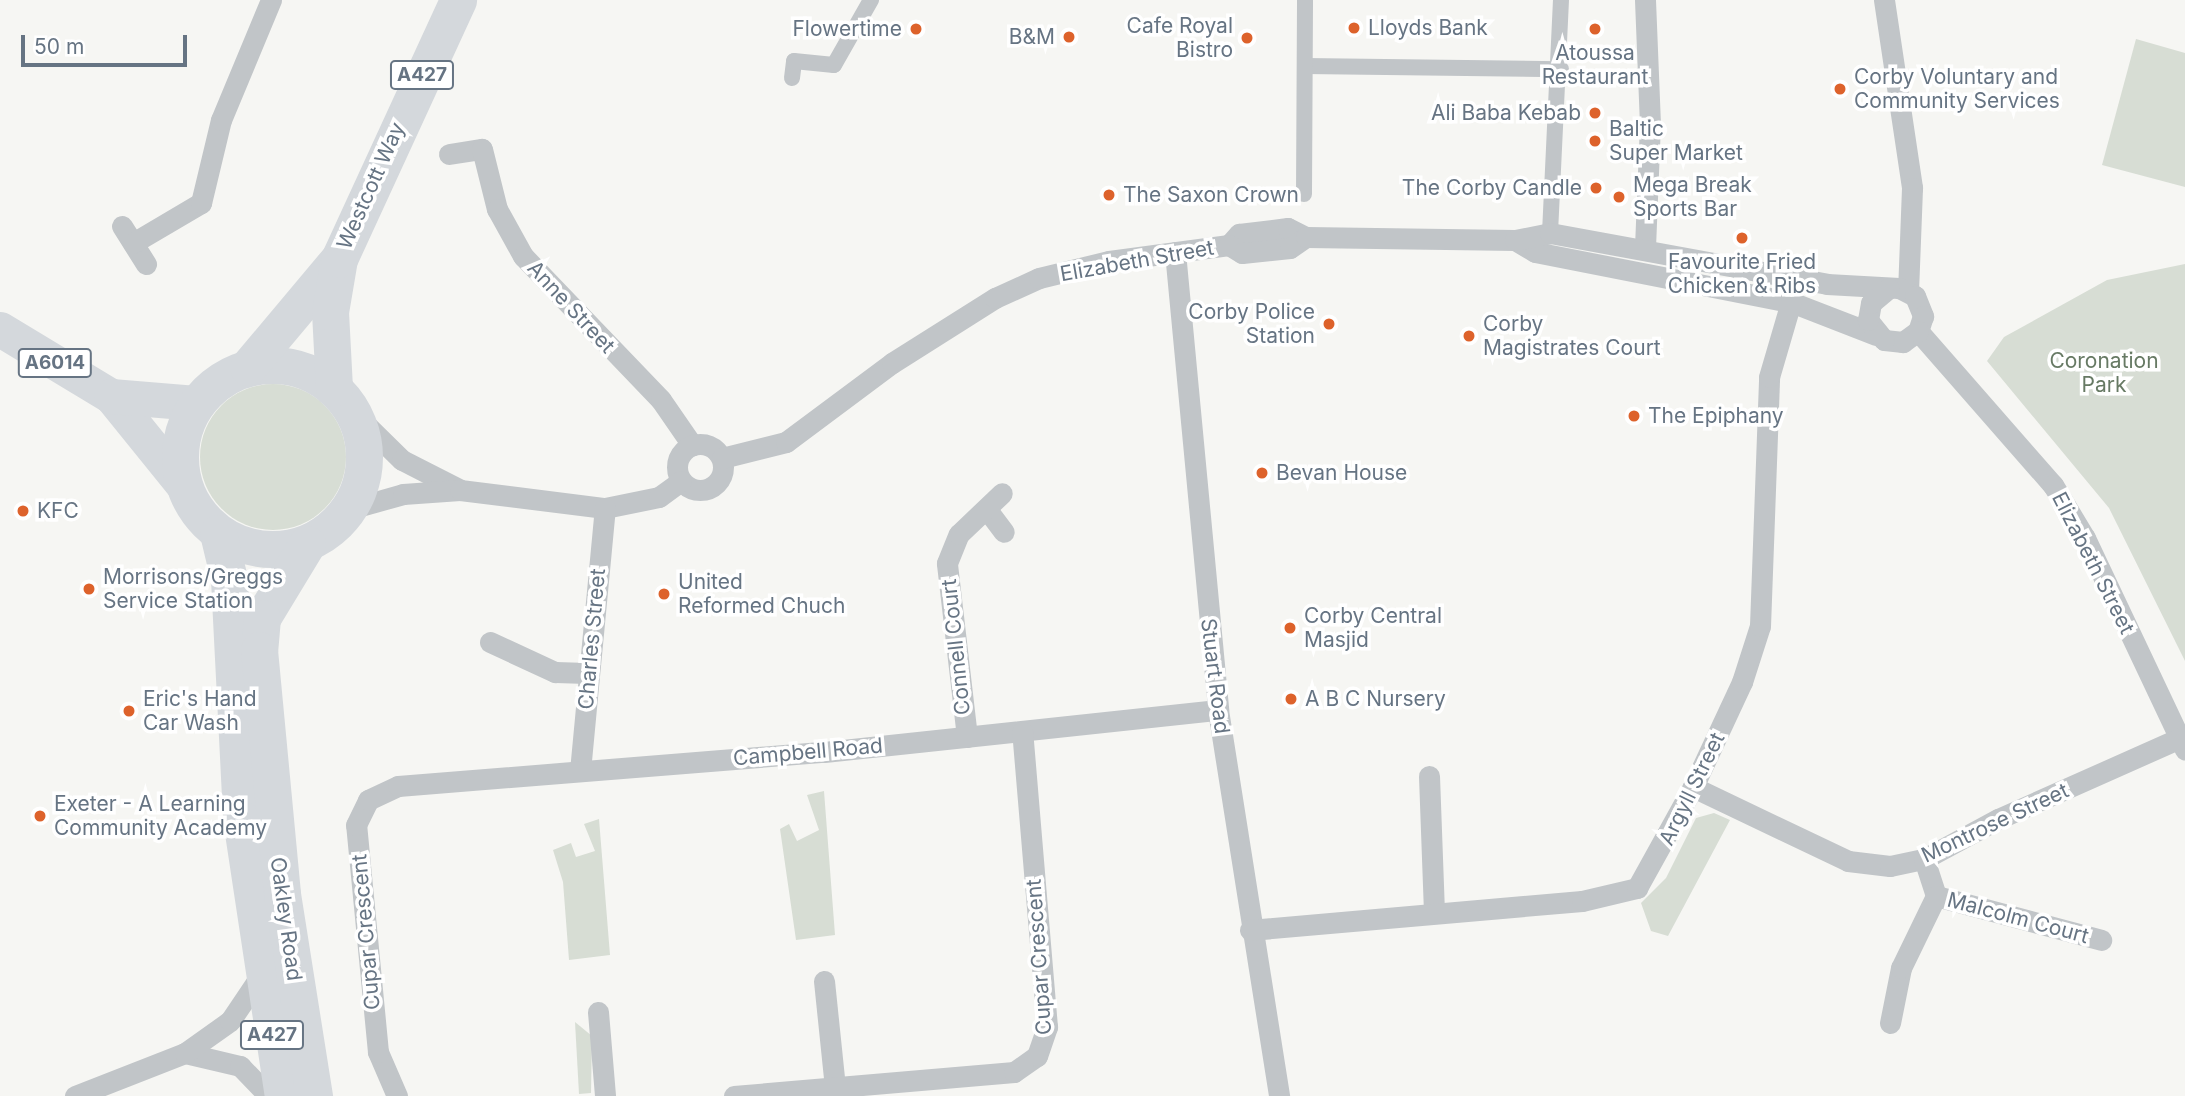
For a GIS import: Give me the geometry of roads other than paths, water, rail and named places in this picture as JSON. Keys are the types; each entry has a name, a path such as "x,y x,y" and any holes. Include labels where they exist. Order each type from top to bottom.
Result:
{"highway":[{"name":"Westcott Way","path":"344,400 330,312 339,259 458,0"},
{"name":"Westcott Way","path":"248,367 339,259"},
{"path":"248,367 292,368 344,400 364,443 363,475 350,509 307,544 275,551 243,546 218,533 184,486 179,454 196,402 248,367"},
{"name":"Oakley Road","path":"218,533 227,556 236,761 261,975 283,1096"},
{"name":"Oakley Road","path":"307,544 262,618 259,650 282,894 314,1096"}],"main road":[{"name":"A6014","path":"0,329 111,396 184,486"},
{"name":"A6014","path":"111,396 196,402"}],"street":[{"path":"146,264 127,235 201,202 221,120 271,0"},
{"path":"799,79 794,61 834,65 871,0"},
{"path":"1304,194 1305,0"},
{"path":"1550,233 1561,69 1561,0"},
{"path":"1645,0 1650,124 1645,248"},
{"path":"1876,335 1868,311 1898,289 1912,188 1884,0"},
{"path":"1305,66 1561,69"},
{"name":"Anne Street","path":"449,154 482,149 497,209 523,256 661,400 692,445"},
{"name":"Elizabeth Street","path":"722,458 786,442 892,363 995,298 1039,278 1175,252 1229,245 1239,233 1287,229 1306,237 1515,240"},
{"path":"1550,233 1645,248 1827,284 1898,289 1922,308 1917,331 1893,343 1791,302 1535,252 1515,240 1550,233"},
{"name":"Stuart Road","path":"1175,252 1218,710 1250,930 1279,1096"},
{"name":"Argyll Street","path":"1250,930 1434,910 1582,901 1637,888 1693,788 1760,626 1769,377 1791,302"},
{"name":"Elizabeth Street","path":"1917,331 2053,485 2085,538 2182,745"},
{"path":"344,400 402,460 460,490"},
{"path":"692,445 710,446 722,458 716,485 697,491 681,481 677,464 692,445"},
{"path":"350,509 403,494 460,490 605,508 659,497 681,481"},
{"name":"Connell Court","path":"967,737 947,563 959,534 988,511 1002,493"},
{"name":"Charles Street","path":"580,771 587,673 605,508"},
{"path":"988,511 1004,532"},
{"path":"490,642 555,672 587,673"},
{"name":"Campbell Road","path":"398,786 1022,732 1218,710"},
{"name":"Cupar Crescent","path":"734,1096 1014,1072 1045,1045 1022,732"},
{"name":"Montrose Street","path":"1693,788 1848,861 1890,866 1924,859 1998,819 2182,745"},
{"path":"1429,776 1434,910"},
{"name":"Cupar Crescent","path":"397,1096 378,1052 356,825 368,800 398,786"},
{"name":"Malcolm Court","path":"1890,1023 1893,966 1936,895 1924,859"},
{"name":"Malcolm Court","path":"1936,895 2101,940"},
{"path":"75,1096 185,1053 230,1021 261,975"},
{"path":"824,981 835,1087"},
{"path":"598,1012 605,1096"},
{"path":"185,1053 240,1066 269,1096"}],"place":[{"name":"Lloyds Bank","path":"1354,28"},
{"name":"Flowertime","path":"916,29"},
{"name":"Atoussa Restaurant","path":"1595,29"},
{"name":"B&M","path":"1069,37"},
{"name":"Cafe Royal Bistro","path":"1247,38"},
{"name":"Corby Voluntary and Community Services","path":"1840,89"},
{"name":"Ali Baba Kebab","path":"1595,113"},
{"name":"Baltic Super Market","path":"1595,141"},
{"name":"The Corby Candle","path":"1596,188"},
{"name":"The Saxon Crown","path":"1109,195"},
{"name":"Mega Break Sports Bar","path":"1619,197"},
{"name":"Favourite Fried Chicken & Ribs","path":"1742,238"},
{"name":"Corby Police Station","path":"1329,324"},
{"name":"Corby Magistrates Court","path":"1469,336"},
{"name":"The Epiphany","path":"1634,416"},
{"name":"Bevan House","path":"1262,473"},
{"name":"KFC","path":"23,511"},
{"name":"Morrisons/Greggs Service Station","path":"89,589"},
{"name":"United Reformed Chuch","path":"664,594"},
{"name":"Corby Central Masjid","path":"1290,628"},
{"name":"A B C Nursery","path":"1291,699"},
{"name":"Eric's Hand Car Wash","path":"129,711"},
{"name":"Exeter - A Learning Community Academy","path":"40,816"}],"park label":[{"name":"Coronation Park","path":"2104,373"}]}
